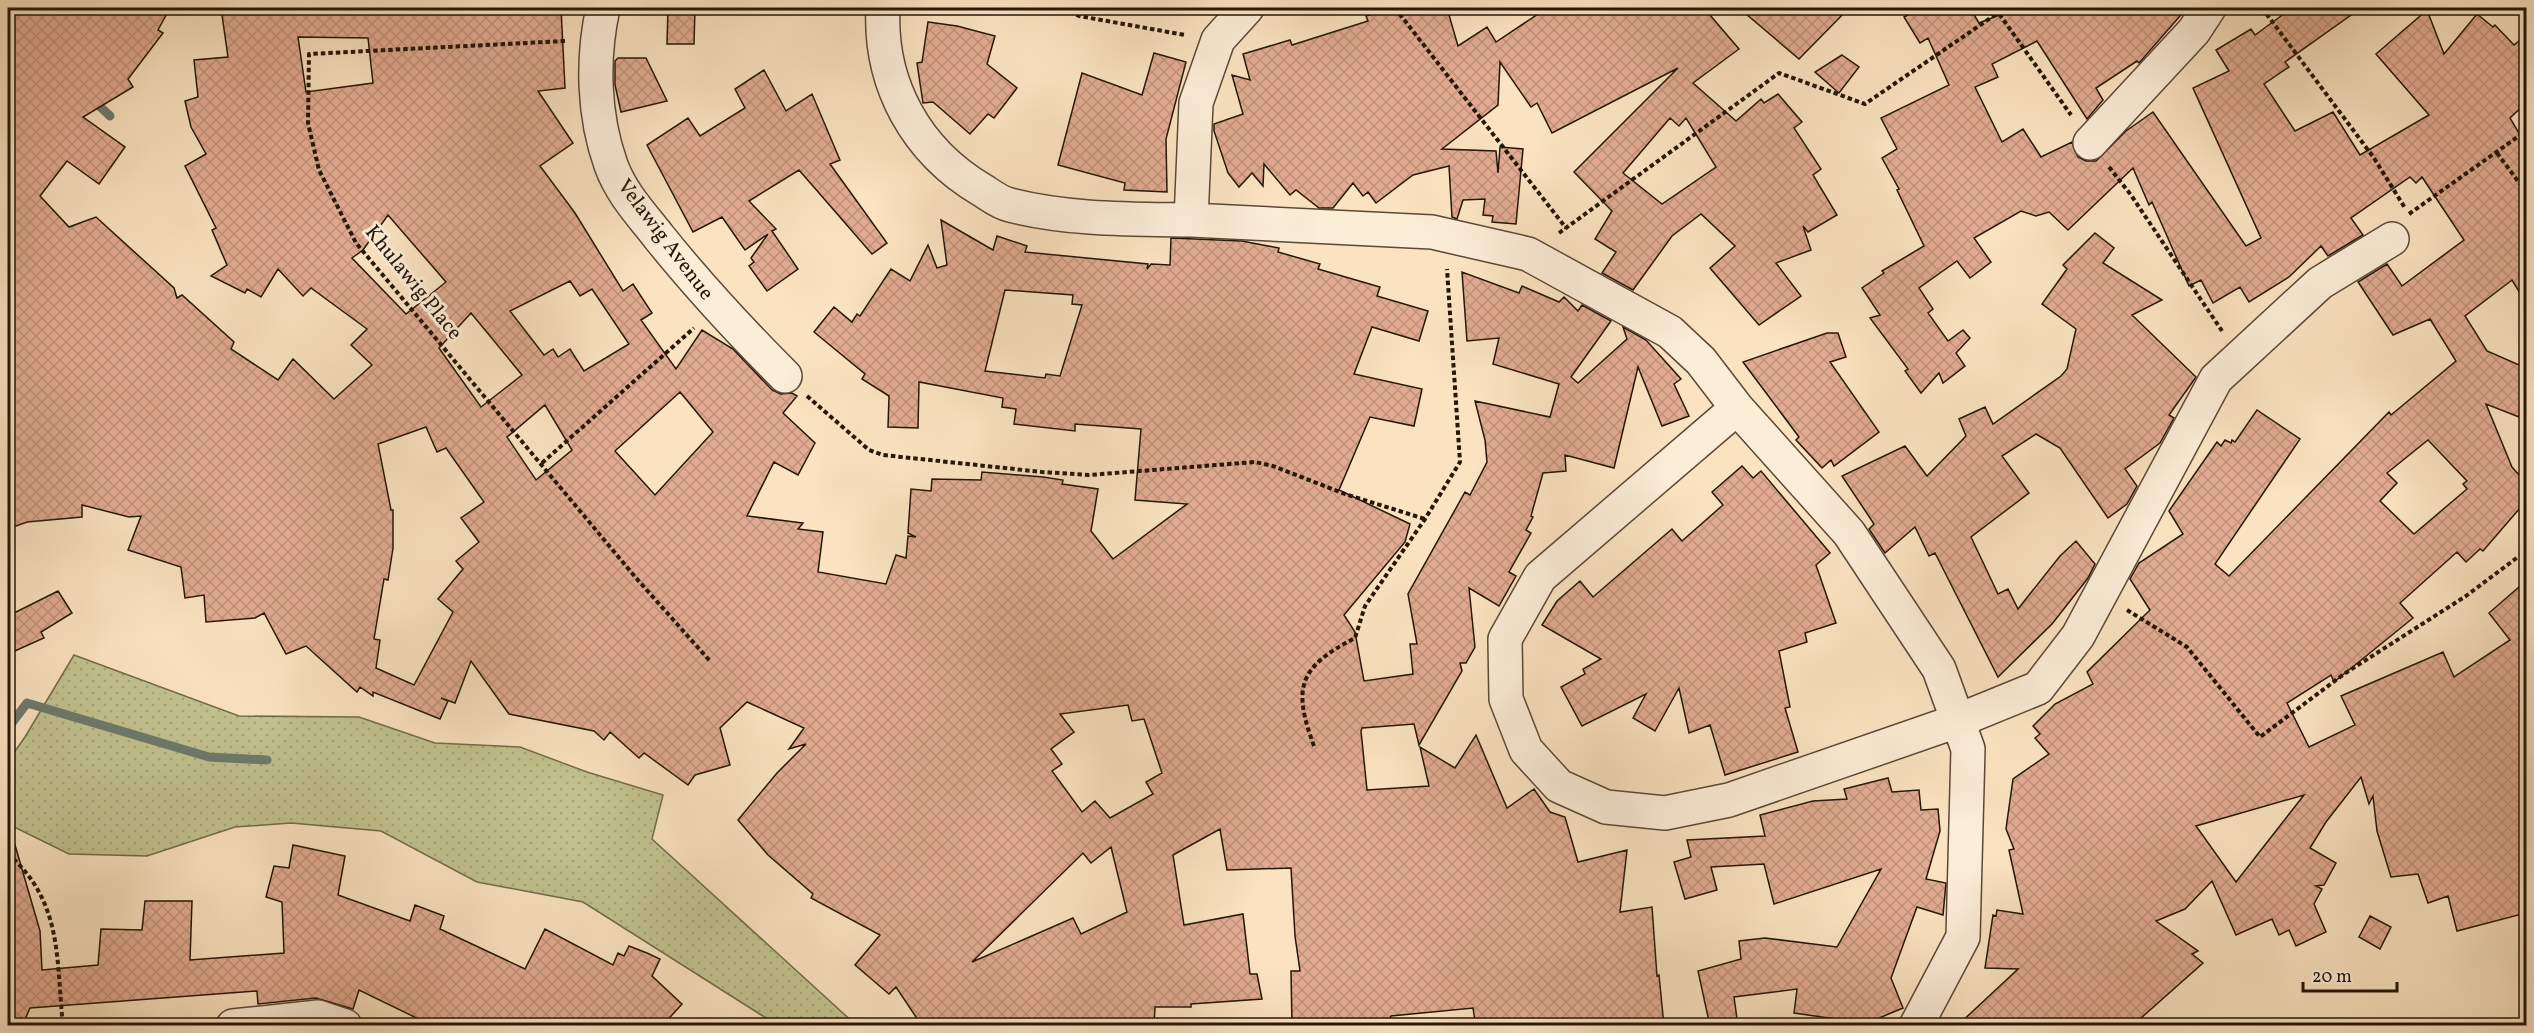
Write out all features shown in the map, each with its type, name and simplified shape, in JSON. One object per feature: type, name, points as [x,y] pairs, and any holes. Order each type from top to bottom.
[{"type":"street","name":"Velawig Avenue","points":[[603,8],[596,40],[596,80],[603,133],[611,165],[624,193],[717,308],[785,376]]},
{"type":"street","points":[[883,8],[885,62],[896,96],[927,145],[963,179],[1007,205],[1088,218],[1191,220],[1432,232],[1528,254],[1670,332],[1701,361],[1737,408],[1849,533],[1940,669],[1968,749],[1965,924],[1960,949],[1916,1026]]},
{"type":"street","points":[[1191,220],[1196,103],[1218,40],[1247,8]]},
{"type":"street","points":[[2090,143],[2194,31],[2209,8]]},
{"type":"street","points":[[1737,408],[1540,577],[1505,639],[1506,699],[1526,750],[1559,786],[1606,807],[1665,813],[1729,800],[1957,721],[2038,688],[2078,636],[2216,379],[2320,284],[2400,226]]},
{"type":"street","points":[[233,1026],[318,1017],[345,1026]]},
{"type":"path","points":[[1063,8],[1079,16],[1218,40]]},
{"type":"path","points":[[1395,8],[1566,228]]},
{"type":"path","points":[[1528,254],[1779,73],[1865,104],[1997,10],[2005,8]]},
{"type":"path","points":[[2262,8],[2374,158],[2400,226],[2526,131]]},
{"type":"path","points":[[1997,10],[2049,81],[2090,143],[2131,195],[2241,356]]},
{"type":"path","name":"Khulawig Place","points":[[596,40],[309,54],[308,123],[319,170],[356,243],[636,578],[710,661]]},
{"type":"path","points":[[2497,153],[2526,192]]},
{"type":"path","points":[[1314,746],[1301,704],[1311,667],[1327,653],[1355,638],[1365,606],[1425,519],[1460,462],[1445,235]]},
{"type":"path","points":[[542,463],[717,308]]},
{"type":"path","points":[[785,376],[864,446],[883,455],[1089,475],[1255,462],[1273,466],[1345,494],[1425,519]]},
{"type":"path","points":[[2101,594],[2187,647],[2260,737],[2344,674],[2466,596],[2526,551]]},
{"type":"path","points":[[8,854],[36,884],[55,932],[63,1026]]},
{"type":"green space","points":[[74,655],[239,716],[359,717],[435,743],[520,747],[587,772],[663,795],[652,839],[856,1025],[777,1025],[583,902],[477,882],[381,831],[291,823],[235,827],[147,856],[69,854],[8,824],[8,761]]},
{"type":"building","points":[[8,8],[170,8],[158,30],[163,33],[128,79],[133,87],[83,117],[125,147],[99,184],[67,161],[40,196],[69,227],[96,217],[174,288],[177,298],[182,295],[234,342],[231,349],[278,380],[293,359],[334,399],[372,365],[351,345],[367,329],[311,288],[303,296],[278,269],[261,297],[247,289],[245,293],[211,276],[227,265],[212,230],[216,228],[185,166],[206,154],[191,127],[185,101],[198,97],[194,60],[228,57],[221,8],[561,8],[565,88],[538,91],[573,143],[540,166],[575,213],[623,291],[633,284],[652,313],[641,320],[676,369],[702,330],[733,349],[772,390],[797,396],[783,413],[815,443],[798,475],[774,462],[747,516],[803,523],[798,529],[823,532],[818,572],[886,584],[896,555],[906,558],[908,536],[916,537],[908,533],[911,489],[931,491],[932,479],[981,480],[982,472],[1043,477],[1063,480],[1062,484],[1098,489],[1091,531],[1113,559],[1187,504],[1135,500],[1141,429],[1075,424],[1075,431],[1014,424],[1016,409],[1002,407],[1003,398],[919,382],[918,428],[888,427],[889,396],[862,379],[865,374],[814,332],[834,307],[852,322],[857,314],[860,316],[891,269],[910,281],[928,245],[937,268],[947,265],[941,220],[993,250],[997,236],[1027,246],[1025,252],[1148,264],[1147,269],[1151,264],[1170,265],[1171,238],[1242,241],[1279,248],[1278,252],[1320,264],[1318,269],[1380,287],[1377,296],[1428,311],[1419,341],[1372,327],[1354,374],[1422,389],[1414,426],[1370,417],[1339,490],[1410,524],[1405,542],[1344,615],[1355,632],[1364,681],[1413,674],[1410,644],[1417,644],[1408,594],[1465,492],[1470,495],[1487,462],[1485,440],[1475,401],[1550,417],[1559,384],[1493,364],[1499,338],[1467,341],[1462,272],[1519,293],[1522,286],[1559,302],[1564,297],[1578,311],[1582,305],[1611,321],[1571,377],[1578,383],[1627,339],[1623,327],[1646,340],[1681,379],[1674,384],[1689,416],[1662,426],[1638,367],[1614,468],[1565,455],[1566,471],[1543,473],[1531,516],[1533,517],[1526,530],[1531,533],[1509,572],[1516,576],[1499,606],[1469,588],[1475,647],[1466,663],[1460,663],[1462,671],[1419,745],[1414,724],[1362,728],[1367,790],[1429,786],[1420,747],[1455,768],[1476,735],[1507,808],[1534,789],[1550,812],[1565,817],[1578,862],[1627,850],[1620,912],[1652,907],[1657,976],[1659,975],[1664,1026],[1481,1026],[1480,1020],[1475,1021],[1473,1008],[1391,1016],[1386,1026],[1292,1026],[1291,971],[1300,971],[1295,936],[1291,868],[1227,870],[1220,829],[1173,855],[1184,925],[1243,914],[1250,974],[1257,974],[1262,999],[1191,1004],[1191,1007],[1155,1007],[1154,1026],[922,1026],[896,987],[889,994],[855,965],[880,935],[811,898],[813,894],[768,855],[738,820],[777,773],[806,744],[789,749],[804,728],[747,702],[720,728],[730,765],[695,775],[688,785],[644,753],[639,758],[610,732],[604,740],[594,731],[509,714],[471,661],[455,703],[441,698],[448,701],[440,719],[373,692],[373,696],[360,687],[357,692],[306,646],[286,654],[264,613],[255,618],[206,622],[204,595],[185,598],[181,567],[128,550],[141,516],[129,517],[82,505],[82,517],[27,522],[8,529]],"holes":[[[298,37],[368,38],[373,83],[306,92]],[[388,215],[446,282],[406,314],[352,258],[363,250]],[[570,281],[580,296],[592,289],[629,344],[584,371],[570,349],[558,357],[553,349],[544,355],[510,311]],[[1005,290],[1073,295],[1072,304],[1082,305],[1060,376],[1046,374],[1045,378],[985,371]],[[471,313],[522,375],[481,407],[439,348]],[[680,392],[713,432],[655,495],[615,451]],[[545,405],[572,450],[536,480],[507,437]],[[426,427],[437,452],[446,448],[484,502],[461,518],[479,542],[456,561],[463,569],[438,599],[453,612],[414,685],[376,668],[380,640],[374,639],[384,579],[388,580],[393,548],[393,510],[391,510],[378,444]],[[1128,705],[1132,721],[1144,719],[1162,773],[1146,782],[1153,794],[1110,818],[1095,801],[1082,812],[1052,771],[1062,764],[1051,749],[1074,732],[1060,714]],[[1111,847],[1127,912],[1081,934],[1073,918],[972,962],[1083,853],[1091,863]]]},
{"type":"building","points":[[668,8],[695,8],[694,44],[667,44]]},
{"type":"building","points":[[1390,8],[1447,8],[1458,46],[1487,27],[1496,42],[1538,14],[1538,9],[1704,8],[1739,49],[1693,83],[1736,121],[1761,99],[1764,103],[1778,94],[1802,122],[1794,128],[1821,169],[1813,175],[1837,215],[1808,232],[1803,226],[1811,250],[1776,263],[1801,296],[1759,325],[1710,268],[1735,246],[1701,214],[1672,236],[1633,290],[1602,273],[1616,252],[1595,239],[1612,211],[1574,172],[1678,68],[1552,133],[1537,103],[1531,107],[1500,62],[1498,105],[1442,149],[1496,151],[1498,173],[1500,147],[1523,149],[1516,224],[1492,222],[1493,216],[1483,215],[1485,199],[1463,200],[1457,219],[1452,217],[1449,166],[1413,175],[1376,203],[1368,192],[1363,196],[1353,183],[1333,208],[1319,208],[1296,190],[1290,195],[1264,164],[1263,186],[1252,173],[1239,187],[1228,173],[1214,131],[1214,124],[1243,114],[1232,75],[1250,80],[1243,54],[1290,40],[1292,45],[1368,21],[1366,16]],"holes":[[[1670,118],[1679,126],[1686,118],[1716,167],[1662,204],[1623,173]]]},
{"type":"building","points":[[1739,8],[1849,8],[1799,59]]},
{"type":"building","points":[[1920,8],[1970,8],[1979,23],[2017,8],[2187,8],[2139,63],[2137,61],[2096,88],[2103,100],[2087,119],[2037,41],[1992,64],[1998,77],[1975,87],[2002,142],[2023,129],[2041,157],[2072,142],[2078,157],[2086,161],[2096,161],[2126,131],[2153,112],[2246,246],[2261,238],[2193,88],[2229,71],[2216,50],[2251,29],[2255,35],[2292,8],[2361,8],[2285,62],[2289,67],[2264,84],[2295,131],[2333,112],[2360,155],[2429,115],[2376,54],[2427,10],[2444,54],[2477,14],[2493,27],[2495,25],[2514,45],[2526,35],[2526,103],[2510,118],[2526,145],[2526,303],[2512,280],[2465,316],[2487,351],[2526,368],[2526,397],[2519,417],[2486,404],[2512,467],[2526,483],[2526,501],[2483,551],[2480,549],[2466,562],[2457,552],[2400,603],[2413,618],[2334,682],[2331,675],[2287,703],[2309,747],[2355,725],[2341,696],[2443,652],[2454,677],[2510,640],[2489,613],[2526,581],[2526,913],[2457,931],[2448,896],[2428,903],[2418,874],[2391,877],[2377,831],[2373,796],[2369,804],[2361,777],[2326,822],[2310,848],[2336,863],[2324,885],[2316,886],[2322,889],[2314,904],[2326,932],[2296,946],[2289,930],[2279,935],[2272,919],[2236,935],[2212,881],[2185,909],[2156,921],[2198,951],[2192,954],[2203,963],[2132,1026],[1957,1026],[2018,969],[1985,968],[1993,915],[1996,916],[1997,910],[2023,914],[2009,850],[2014,849],[2006,829],[2013,779],[2049,754],[2035,738],[2040,734],[2033,726],[2055,704],[2093,684],[2087,672],[2150,610],[2130,579],[2139,563],[2183,534],[2169,511],[2217,442],[2221,446],[2225,440],[2235,442],[2257,410],[2300,439],[2215,564],[2229,576],[2389,412],[2391,415],[2456,361],[2430,319],[2393,335],[2358,282],[2387,264],[2402,286],[2464,240],[2422,177],[2416,183],[2410,177],[2351,218],[2363,235],[2328,256],[2321,246],[2289,277],[2249,302],[2240,287],[2213,303],[2201,280],[2189,286],[2152,202],[2149,205],[2133,168],[2068,230],[2049,212],[2036,216],[2021,211],[1974,238],[1991,262],[1970,278],[1957,261],[1919,288],[1933,309],[1928,313],[1948,341],[1963,330],[1970,338],[1956,353],[1965,366],[1943,383],[1939,373],[1921,393],[1905,371],[1908,369],[1870,318],[1880,315],[1862,288],[1884,273],[1882,271],[1924,246],[1897,190],[1899,189],[1882,158],[1897,149],[1881,118],[1949,85],[1928,38],[1920,43],[1904,17]],"holes":[[[2428,440],[2467,481],[2463,484],[2467,489],[2414,534],[2380,501],[2397,483],[2387,473]],[[2304,795],[2236,882],[2196,826]]]},
{"type":"building","points":[[928,22],[957,26],[995,36],[987,64],[1017,88],[994,118],[988,114],[970,134],[933,102],[923,103],[917,63],[922,62]]},
{"type":"building","points":[[1154,53],[1186,62],[1166,139],[1167,192],[1124,190],[1125,183],[1058,165],[1082,73],[1142,95]]},
{"type":"building","points":[[1842,55],[1859,67],[1839,93],[1815,72]]},
{"type":"building","points":[[618,58],[646,58],[667,101],[621,112],[615,85],[615,61]]},
{"type":"building","points":[[764,70],[786,111],[812,94],[840,160],[830,164],[887,243],[872,254],[799,170],[749,201],[776,229],[772,231],[798,269],[767,291],[749,266],[754,262],[751,258],[768,234],[745,250],[722,217],[693,232],[647,145],[688,118],[700,136],[745,108],[735,89]]},
{"type":"building","points":[[2095,233],[2114,248],[2103,263],[2162,300],[2132,315],[2196,377],[2169,415],[2174,418],[2160,443],[2125,469],[2137,486],[2127,504],[2108,518],[2060,448],[2036,434],[2002,456],[2029,493],[1971,537],[1998,594],[2008,589],[2018,609],[2060,556],[2076,541],[2095,564],[2088,578],[2052,624],[1998,677],[1935,553],[1929,556],[1915,527],[1885,553],[1869,529],[1874,524],[1842,476],[1905,446],[1927,476],[1966,436],[1959,419],[1985,407],[1993,424],[2061,376],[2067,369],[2076,329],[2042,304],[2067,269],[2063,265]]},
{"type":"building","points":[[1827,333],[1838,333],[1846,357],[1830,362],[1879,432],[1834,466],[1831,460],[1822,468],[1796,440],[1799,437],[1743,362]]},
{"type":"building","points":[[1742,466],[1753,478],[1761,471],[1830,553],[1816,565],[1836,623],[1805,633],[1807,642],[1779,651],[1790,707],[1785,708],[1798,752],[1725,775],[1710,725],[1689,733],[1679,688],[1655,731],[1633,718],[1646,694],[1582,726],[1561,687],[1585,674],[1583,669],[1601,659],[1542,625],[1557,601],[1580,581],[1593,597],[1672,529],[1682,541],[1723,505],[1712,492]]},
{"type":"building","points":[[58,591],[72,613],[41,632],[44,638],[8,654],[8,616]]},
{"type":"building","points":[[1888,778],[1892,792],[1919,790],[1921,810],[1938,809],[1940,831],[1926,879],[1946,883],[1943,915],[1917,907],[1891,978],[1903,1008],[1860,1026],[1849,1026],[1850,1021],[1794,1013],[1797,989],[1734,997],[1738,1026],[1710,1026],[1698,971],[1741,959],[1739,941],[1765,938],[1837,947],[1881,869],[1774,904],[1764,864],[1711,867],[1717,890],[1685,899],[1674,862],[1691,857],[1687,840],[1765,836],[1760,815],[1813,801],[1847,799],[1844,789]]},
{"type":"building","points":[[15,845],[40,931],[42,970],[98,965],[101,929],[142,930],[145,901],[192,901],[190,960],[284,953],[282,902],[266,897],[274,866],[289,868],[293,845],[345,856],[338,895],[410,921],[415,905],[444,916],[440,929],[525,969],[545,929],[613,965],[618,953],[624,956],[629,946],[647,953],[660,959],[652,976],[682,1004],[662,1026],[433,1026],[359,990],[353,1009],[316,998],[258,1004],[257,991],[30,1008],[22,1026],[8,1026],[8,847]]},
{"type":"building","points":[[2370,916],[2391,927],[2380,949],[2359,937]]},
{"type":"waterway","points":[[91,98],[110,116]]},
{"type":"waterway","points":[[8,728],[27,703],[209,757],[267,760]]}]
